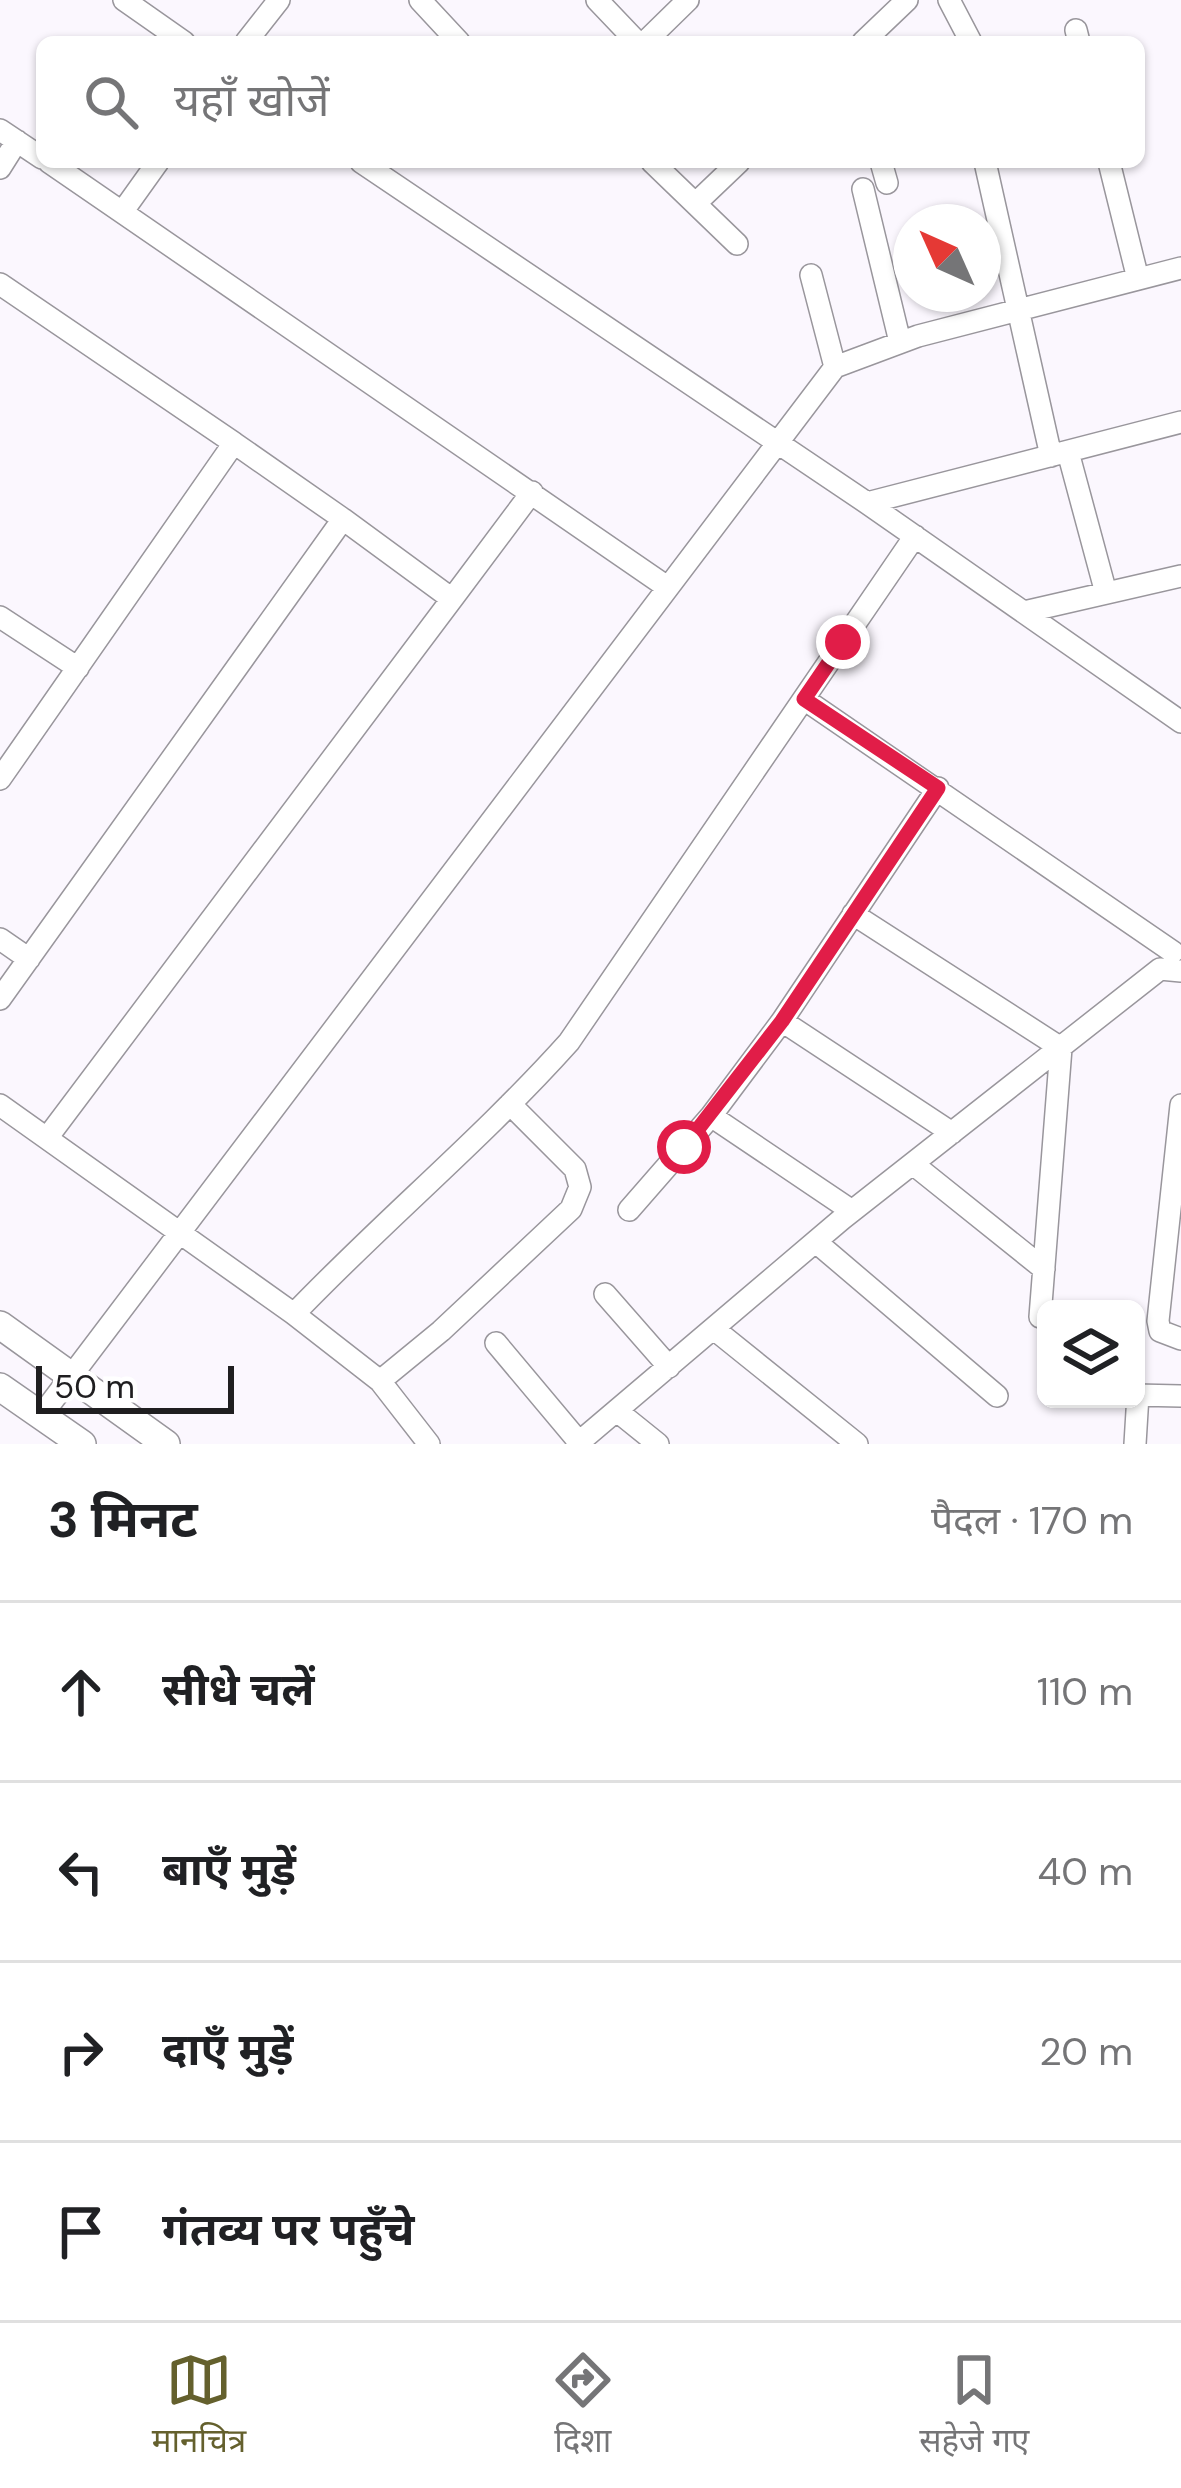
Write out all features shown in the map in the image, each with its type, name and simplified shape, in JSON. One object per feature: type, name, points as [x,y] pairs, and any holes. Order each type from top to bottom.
[{"type":"street","points":[[124,0],[175,36]]},
{"type":"street","points":[[251,36],[279,0]]},
{"type":"street","points":[[420,0],[453,36]]},
{"type":"street","points":[[597,0],[635,36]]},
{"type":"street","points":[[648,36],[688,0]]},
{"type":"street","points":[[869,36],[907,0]]},
{"type":"street","points":[[949,0],[968,36]]},
{"type":"street","points":[[0,168],[9,135],[36,154]]},
{"type":"street","points":[[57,168],[668,587]]},
{"type":"street","points":[[123,212],[154,168]]},
{"type":"street","points":[[370,168],[867,503],[1181,722]]},
{"type":"street","points":[[658,168],[737,244]]},
{"type":"street","points":[[696,203],[733,168]]},
{"type":"street","points":[[987,168],[1018,311],[1106,593]]},
{"type":"street","points":[[1110,168],[1138,279]]},
{"type":"street","points":[[863,189],[900,343]]},
{"type":"street","points":[[41,1416],[835,367],[900,343],[1181,268]]},
{"type":"street","points":[[811,275],[835,367]]},
{"type":"street","points":[[0,284],[452,599]]},
{"type":"street","points":[[867,503],[1181,422]]},
{"type":"street","points":[[0,779],[234,443]]},
{"type":"street","points":[[47,1138],[532,492]]},
{"type":"street","points":[[0,1000],[343,519]]},
{"type":"street","points":[[294,1314],[569,1042],[914,536]]},
{"type":"street","points":[[1024,612],[1181,576]]},
{"type":"street","points":[[0,616],[78,668]]},
{"type":"street","points":[[496,1342],[578,1443],[851,1211],[1174,957],[938,788],[804,699]]},
{"type":"street","points":[[629,1210],[711,1116],[782,1021],[938,788]]},
{"type":"street","points":[[853,914],[1061,1048]]},
{"type":"street","points":[[0,939],[29,959]]},
{"type":"street","points":[[782,1021],[952,1133]]},
{"type":"street","points":[[1041,1300],[1061,1048]]},
{"type":"street","points":[[0,1105],[294,1314],[380,1382],[429,1444]]},
{"type":"street","points":[[380,1382],[571,1209],[580,1187],[575,1169],[510,1105]]},
{"type":"street","points":[[1181,1105],[1158,1321],[1160,1331],[1181,1339]]},
{"type":"street","points":[[711,1116],[851,1211]]},
{"type":"street","points":[[913,1164],[1044,1269]]},
{"type":"street","points":[[816,1242],[997,1396]]},
{"type":"street","points":[[605,1294],[669,1367]]},
{"type":"street","points":[[0,1325],[166,1444]]},
{"type":"street","points":[[714,1329],[857,1444]]},
{"type":"street","points":[[0,1387],[82,1444]]},
{"type":"street","points":[[1145,1395],[1181,1396]]},
{"type":"street","points":[[1135,1444],[1136,1408]]},
{"type":"street","points":[[617,1411],[658,1444]]},
{"type":"route","points":[[684,1147],[782,1021],[938,788],[804,699],[843,642]]}]
